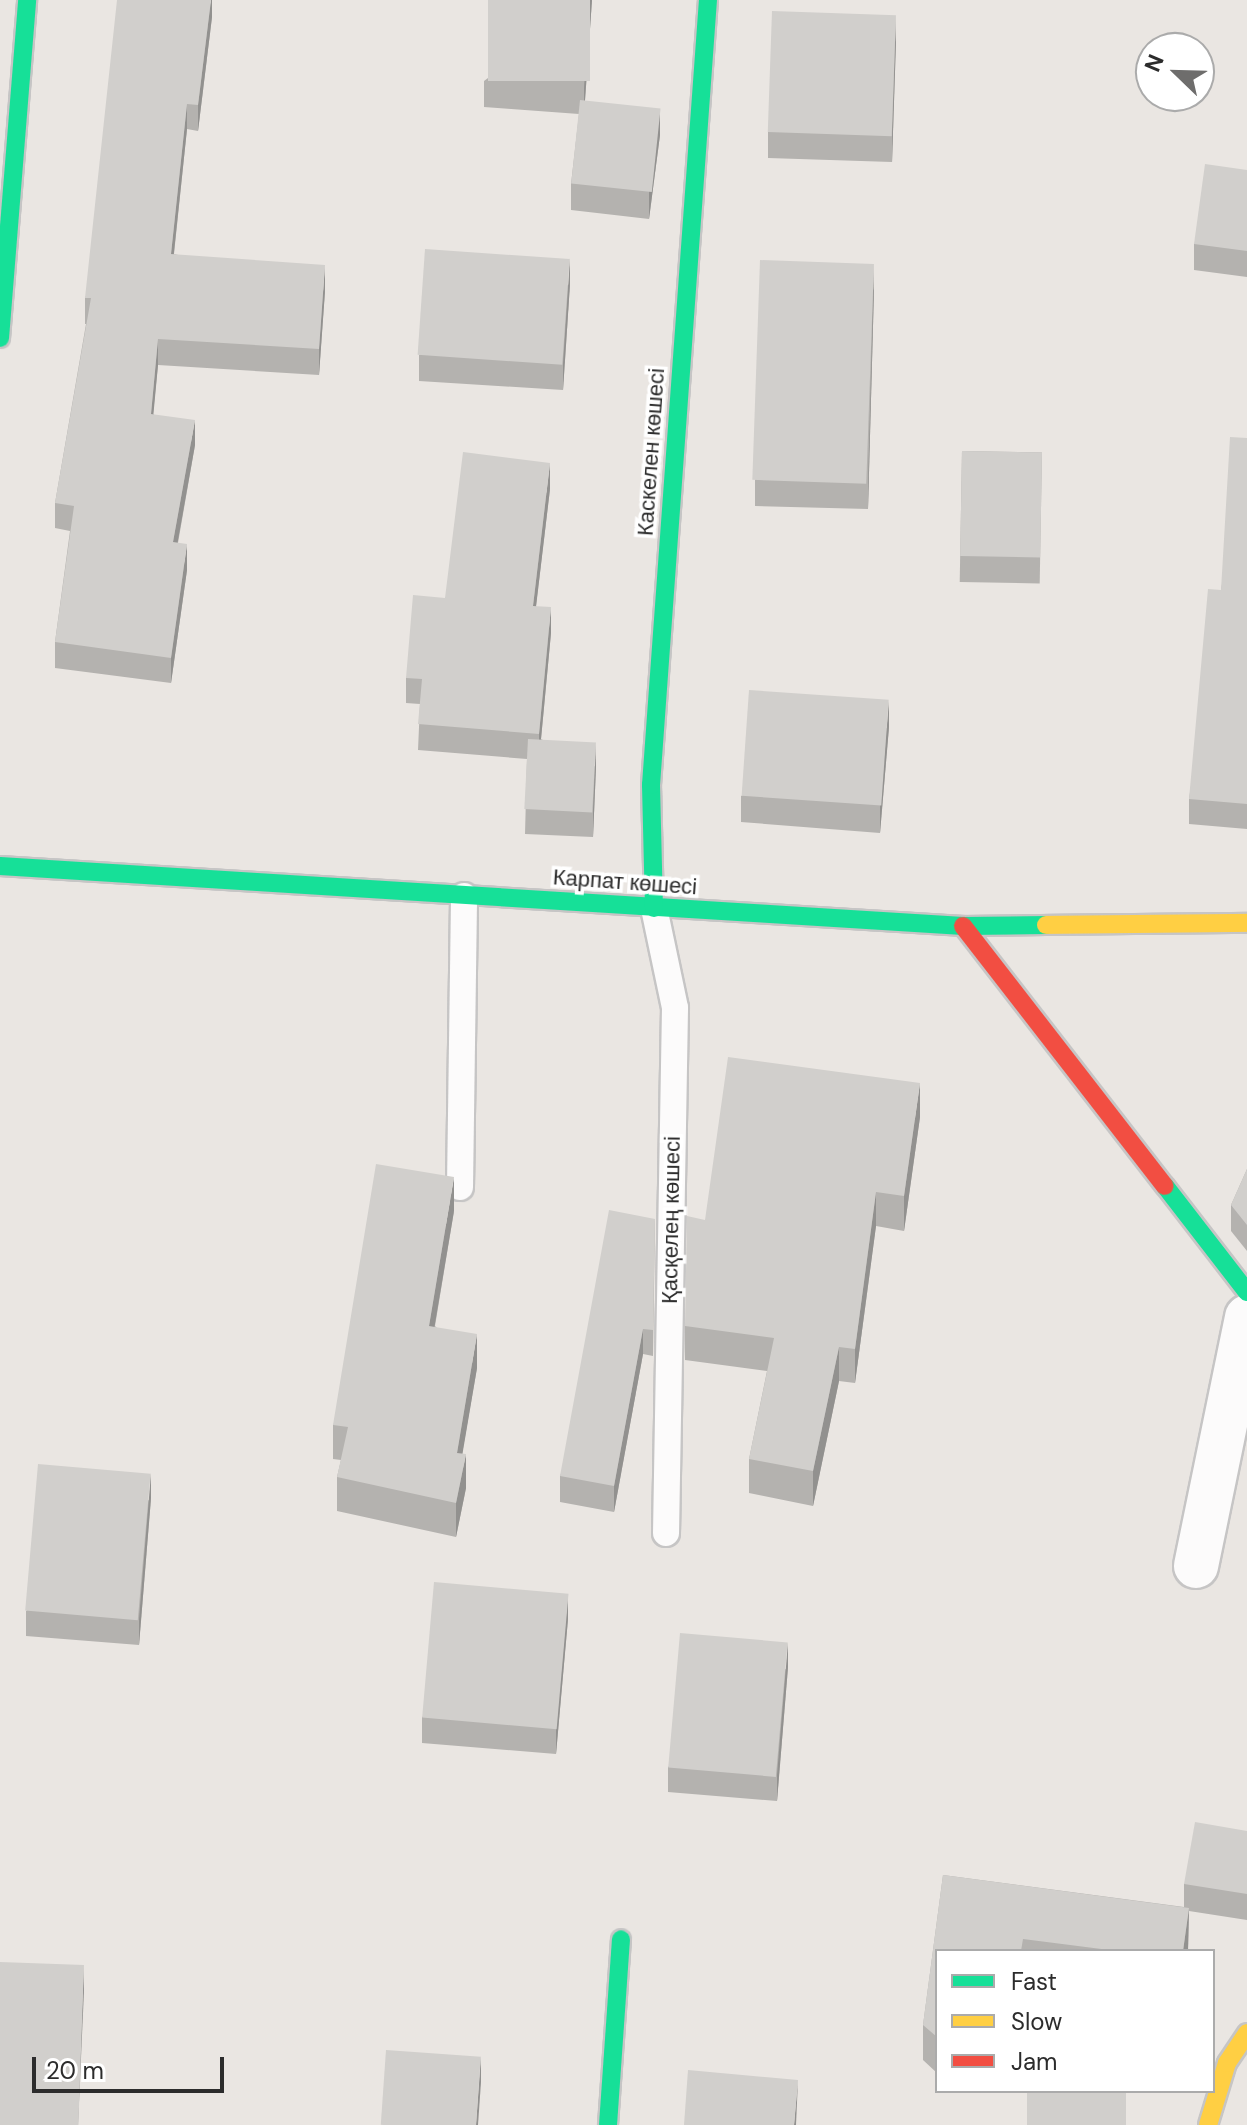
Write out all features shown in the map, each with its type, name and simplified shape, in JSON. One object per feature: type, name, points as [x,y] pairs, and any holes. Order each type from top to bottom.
[{"type":"street","points":[[0,338],[27,0]]},
{"type":"street","name":"Каскелен көшесі","points":[[654,908],[651,785],[708,0]]},
{"type":"street","name":"Карпат көшесі","points":[[0,866],[963,926],[1247,923]]},
{"type":"street","points":[[963,926],[1247,1292]]},
{"type":"street","points":[[1196,1566],[1247,1317]]},
{"type":"street","points":[[608,2125],[621,1939]]},
{"type":"street","points":[[1208,2125],[1227,2063],[1247,2033]]},
{"type":"lane","points":[[460,1187],[464,896]]},
{"type":"lane","name":"Қасқелең көшесі","points":[[654,908],[675,1008],[666,1533]]},
{"type":"building","points":[[117,0],[211,0],[198,105],[187,104],[171,254],[325,265],[319,349],[158,339],[151,414],[195,420],[173,542],[187,544],[171,658],[55,642],[74,506],[55,503],[91,298],[85,298]]},
{"type":"building","points":[[488,0],[590,0],[590,81],[488,81]]},
{"type":"building","points":[[772,11],[896,15],[892,136],[768,132]]},
{"type":"building","points":[[580,100],[661,108],[652,192],[571,184]]},
{"type":"building","points":[[1205,164],[1247,170],[1247,251],[1194,244]]},
{"type":"building","points":[[425,249],[570,259],[562,365],[418,355]]},
{"type":"building","points":[[760,260],[874,264],[866,484],[752,480]]},
{"type":"building","points":[[1230,437],[1247,438],[1247,804],[1189,799],[1208,589],[1221,590]]},
{"type":"building","points":[[962,451],[1042,452],[1040,557],[960,556]]},
{"type":"building","points":[[463,452],[550,463],[533,606],[551,607],[539,734],[418,724],[422,679],[406,678],[413,595],[445,598]]},
{"type":"building","points":[[749,690],[889,700],[881,806],[742,796]]},
{"type":"building","points":[[528,739],[596,743],[592,812],[524,809]]},
{"type":"building","points":[[728,1057],[920,1083],[904,1196],[876,1192],[855,1349],[839,1347],[813,1471],[749,1459],[774,1338],[685,1326],[687,1216],[705,1220]]},
{"type":"building","points":[[376,1164],[454,1177],[429,1326],[477,1334],[457,1453],[466,1454],[456,1503],[337,1477],[348,1427],[333,1425]]},
{"type":"building","points":[[1247,1169],[1247,1225],[1231,1205]]},
{"type":"building","points":[[609,1210],[655,1219],[653,1330],[643,1329],[614,1486],[560,1476]]},
{"type":"building","points":[[38,1464],[151,1474],[138,1620],[25,1610]]},
{"type":"building","points":[[434,1582],[568,1594],[557,1729],[422,1717]]},
{"type":"building","points":[[680,1633],[788,1642],[776,1777],[668,1767]]},
{"type":"building","points":[[1195,1822],[1247,1831],[1247,1894],[1184,1884]]},
{"type":"building","points":[[943,1875],[1189,1908],[1183,1949],[1101,1949],[1023,1939],[1021,1949],[935,1949],[935,2035],[923,2025]]},
{"type":"building","points":[[0,1962],[84,1965],[78,2125],[0,2125]]},
{"type":"building","points":[[386,2050],[481,2057],[476,2125],[381,2125]]},
{"type":"building","points":[[688,2070],[798,2080],[794,2125],[684,2125]]},
{"type":"building","points":[[1027,2093],[1126,2093],[1126,2125],[1027,2125]]},
{"type":"traffic: fast","points":[[0,338],[27,0]]},
{"type":"traffic: fast","points":[[654,908],[651,785],[708,0]]},
{"type":"traffic: fast","points":[[0,866],[963,926],[1046,925]]},
{"type":"traffic: fast","points":[[1165,1186],[1247,1292]]},
{"type":"traffic: fast","points":[[608,2125],[621,1939]]},
{"type":"traffic: slow","points":[[1046,925],[1247,923]]},
{"type":"traffic: slow","points":[[1208,2125],[1227,2063],[1247,2033]]},
{"type":"traffic: jam","points":[[963,926],[1165,1186]]}]
